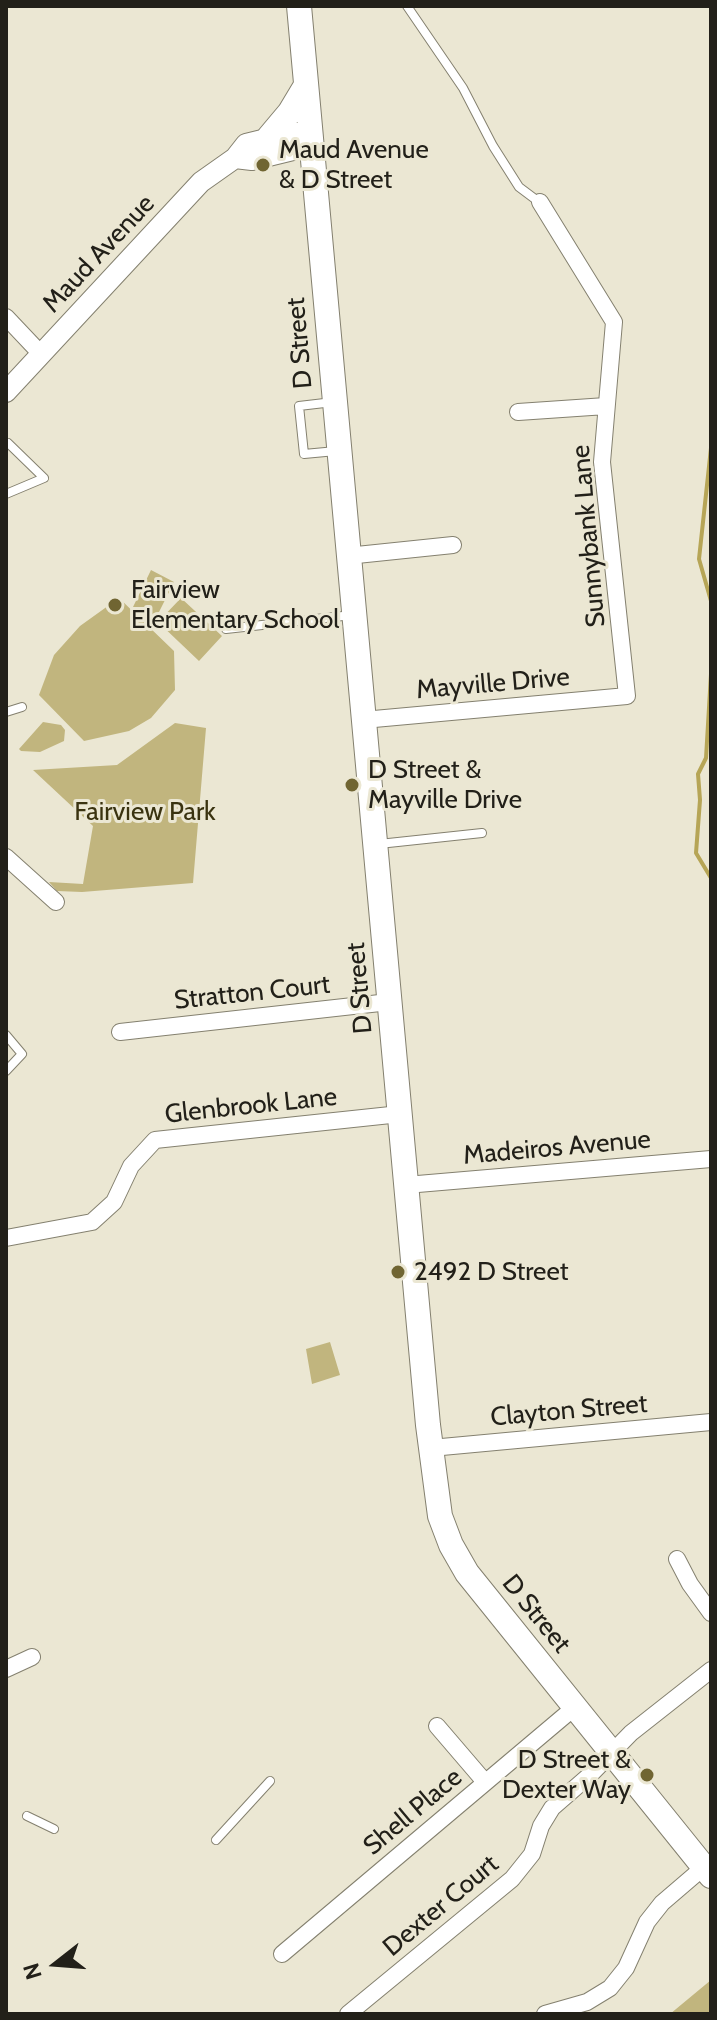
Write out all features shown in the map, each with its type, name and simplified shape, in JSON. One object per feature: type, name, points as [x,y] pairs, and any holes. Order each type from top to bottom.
[{"type":"main road","name":"D Street","points":[[297,7],[305,87],[315,132],[333,402],[431,1448],[440,1516],[467,1573],[709,1873]]},
{"type":"main road","points":[[269,137],[284,121],[305,87]]},
{"type":"street","name":"Maud Avenue","points":[[6,392],[201,182],[235,158],[246,144],[269,137],[315,132]]},
{"type":"street","points":[[235,158],[252,160],[293,150],[315,132]]},
{"type":"street","name":"Sunnybank Lane","points":[[540,202],[614,322],[602,462],[627,696]]},
{"type":"street","points":[[6,317],[41,354]]},
{"type":"street","points":[[518,412],[606,406]]},
{"type":"street","points":[[347,556],[453,545]]},
{"type":"street","name":"Mayville Drive","points":[[363,720],[627,696]]},
{"type":"street","points":[[6,857],[56,902]]},
{"type":"street","name":"Stratton Court","points":[[120,1032],[389,1002]]},
{"type":"street","name":"Glenbrook Lane","points":[[6,1238],[92,1222],[114,1202],[131,1166],[155,1140],[400,1114]]},
{"type":"street","name":"Madeiros Avenue","points":[[406,1185],[711,1159]]},
{"type":"street","name":"Clayton Street","points":[[431,1448],[711,1422]]},
{"type":"street","points":[[677,1559],[711,1613]]},
{"type":"street","points":[[6,1669],[32,1657]]},
{"type":"street","name":"Dexter Court","points":[[348,2014],[524,1868],[552,1808],[631,1733],[711,1670]]},
{"type":"street","name":"Shell Place","points":[[282,1954],[575,1707]]},
{"type":"street","points":[[437,1726],[485,1782]]},
{"type":"street","points":[[545,2014],[587,2002],[610,1988],[626,1968],[647,1922],[662,1903],[709,1873]]},
{"type":"lane","points":[[407,6],[463,88],[493,146],[519,187],[540,202]]},
{"type":"lane","points":[[333,402],[299,406],[304,454],[338,451]]},
{"type":"lane","points":[[6,494],[44,478],[8,443]]},
{"type":"lane","points":[[226,629],[353,615]]},
{"type":"lane","points":[[6,712],[22,707]]},
{"type":"lane","points":[[374,845],[482,833]]},
{"type":"lane","points":[[6,1035],[22,1054],[6,1071]]},
{"type":"lane","points":[[216,1840],[270,1781]]},
{"type":"lane","points":[[27,1816],[54,1829]]},
{"type":"green space","points":[[151,570],[174,582],[156,618],[133,607]]},
{"type":"green space","points":[[119,598],[174,651],[175,690],[151,718],[129,731],[84,741],[39,695],[54,655],[80,626]]},
{"type":"green space","points":[[181,598],[222,636],[199,661],[158,622]]},
{"type":"green space","points":[[43,722],[61,725],[65,730],[64,741],[40,752],[21,751],[19,749]]},
{"type":"green space","name":"Fairview Park","points":[[175,723],[206,728],[193,883],[82,892],[57,891],[49,882],[83,884],[93,826],[33,770],[117,765]]},
{"type":"green space","points":[[330,1342],[340,1375],[312,1384],[306,1349]]},
{"type":"green space","points":[[711,1980],[711,2014],[670,2014]]},
{"type":"waterway","points":[[711,448],[699,559],[711,601]]},
{"type":"waterway","points":[[711,674],[706,758],[698,774],[700,800],[696,853],[711,878]]},
{"type":"place","name":"Maud Avenue & D Street","points":[[263,165]]},
{"type":"place","name":"Fairview Elementary School","points":[[115,605]]},
{"type":"place","name":"D Street & Mayville Drive","points":[[352,785]]},
{"type":"place","name":"2492 D Street","points":[[398,1272]]},
{"type":"place","name":"D Street & Dexter Way","points":[[647,1775]]}]
